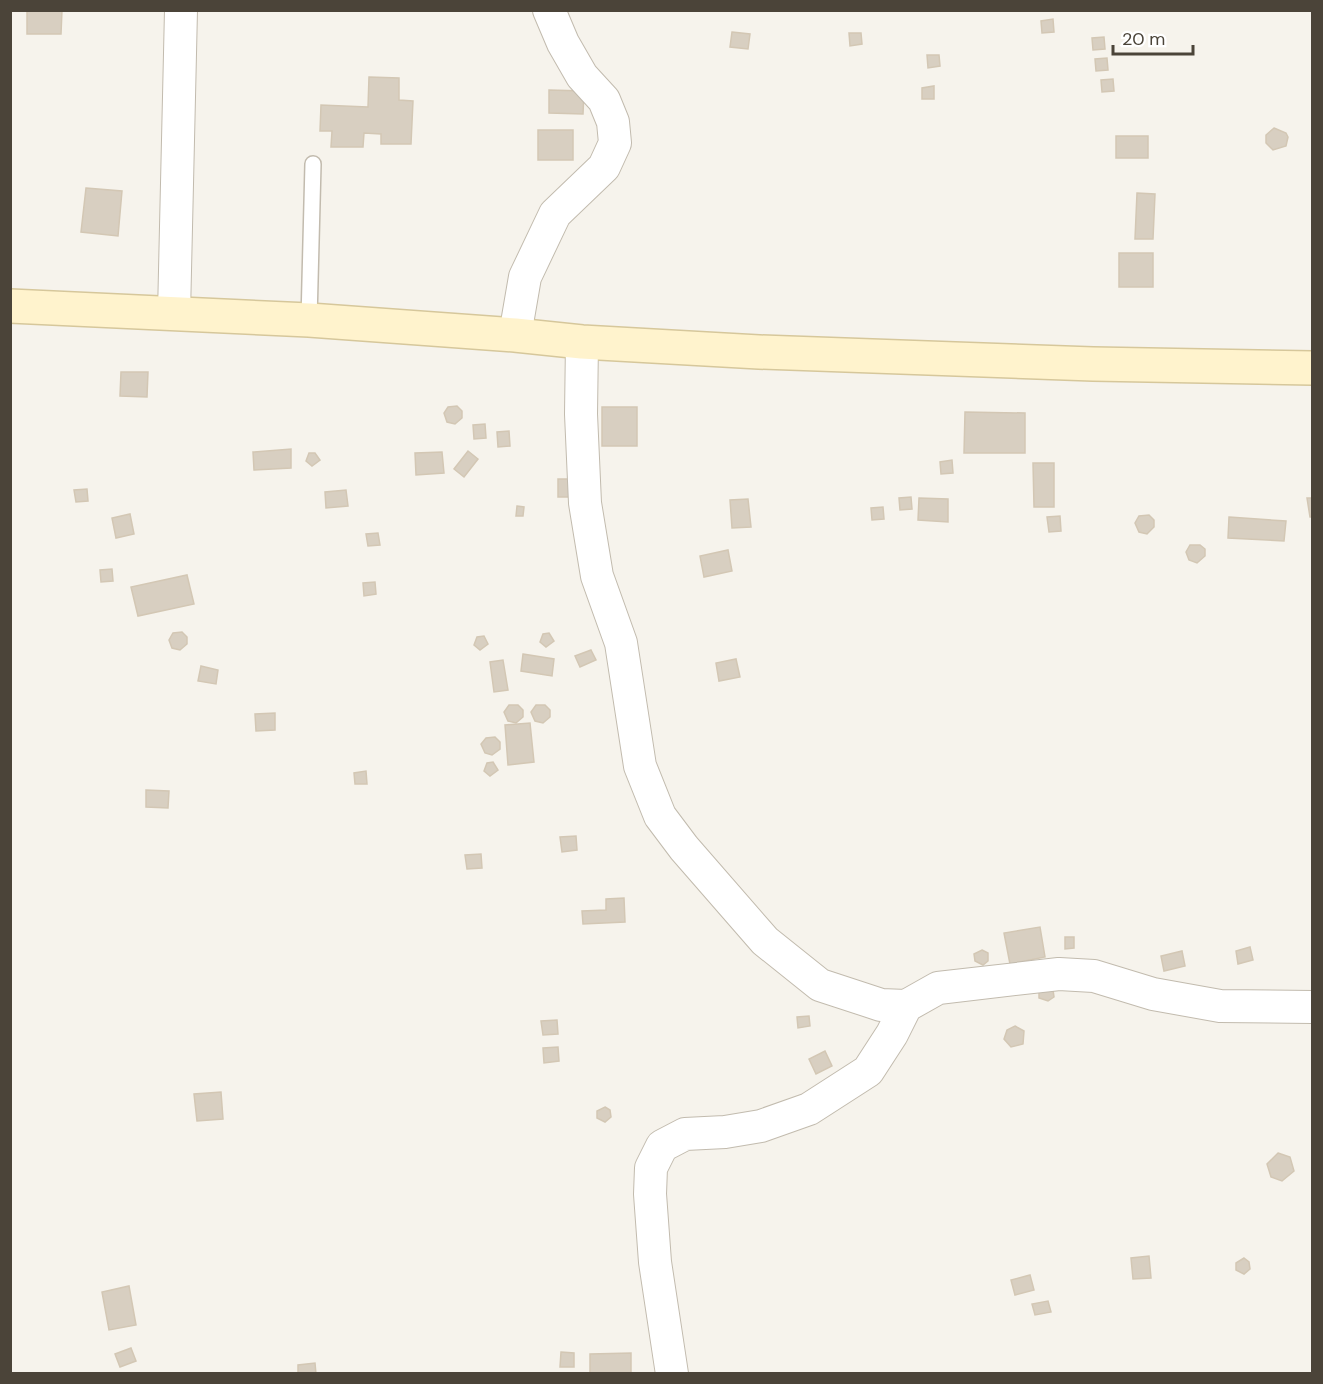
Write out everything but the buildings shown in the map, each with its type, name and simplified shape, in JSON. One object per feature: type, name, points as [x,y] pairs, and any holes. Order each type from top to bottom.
[{"type":"main road","points":[[10,306],[309,320],[515,334],[582,342],[771,353],[1093,364],[1312,368]]},
{"type":"street","points":[[174,314],[181,10]]},
{"type":"street","points":[[515,334],[525,277],[555,214],[604,167],[615,143],[613,122],[604,100],[582,76],[563,43],[549,10]]},
{"type":"street","points":[[582,342],[581,414],[585,503],[597,576],[621,643],[640,765],[660,816],[684,848],[765,941],[820,985],[881,1005],[906,1006],[938,988],[1059,974],[1094,976],[1153,994],[1220,1006],[1312,1007]]},
{"type":"street","points":[[672,1374],[655,1262],[650,1194],[651,1168],[662,1146],[685,1134],[725,1132],[761,1126],[809,1109],[868,1071],[892,1035],[906,1006]]},
{"type":"lane","points":[[309,320],[313,164]]}]
